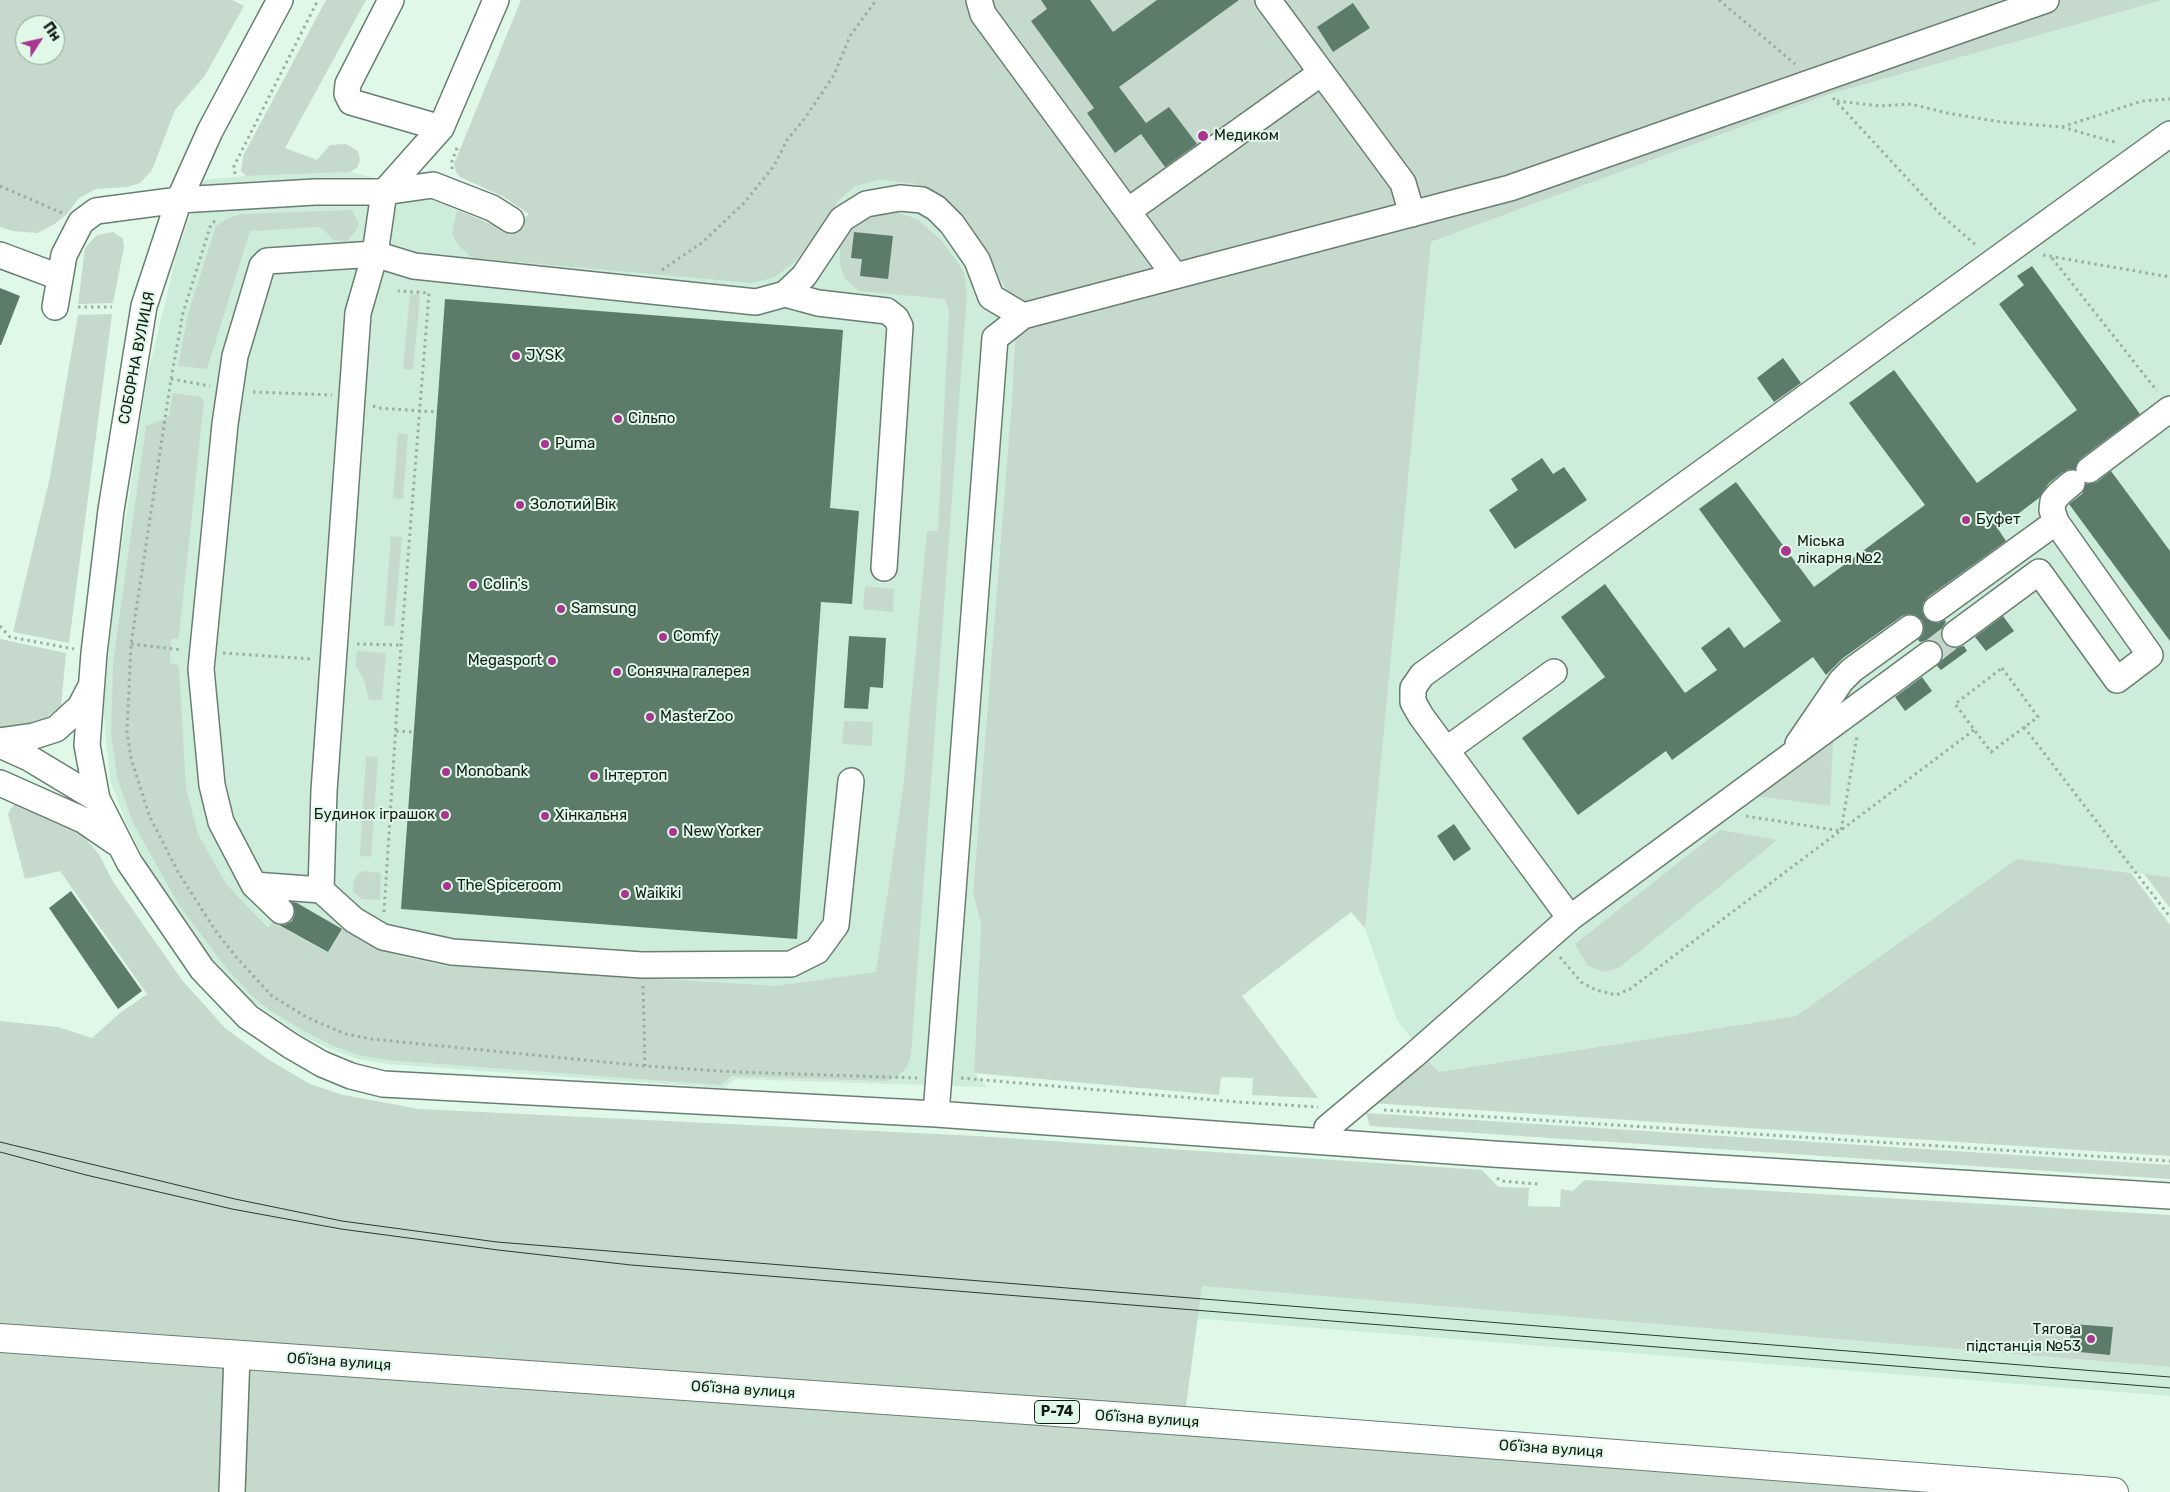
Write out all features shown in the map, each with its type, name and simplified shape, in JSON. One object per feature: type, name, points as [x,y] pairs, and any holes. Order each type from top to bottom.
[{"type":"main road","name":"Обʼїзна вулиця","points":[[0,1338],[1184,1421],[2114,1492]]},
{"type":"street","name":"СОБОРНА ВУЛИЦЯ","points":[[280,0],[210,131],[179,200],[144,306],[111,510],[94,653],[87,745],[97,799],[120,844],[202,969],[248,1017],[307,1055],[351,1076],[383,1084],[936,1114],[1326,1142],[2170,1196]]},
{"type":"street","points":[[391,0],[348,84],[347,94],[351,102],[450,135]]},
{"type":"street","points":[[321,890],[324,791],[358,313],[375,254],[384,192],[450,135],[496,0]]},
{"type":"street","points":[[979,0],[983,14],[1175,276]]},
{"type":"street","points":[[1268,0],[1403,183],[1412,214]]},
{"type":"street","points":[[936,1114],[995,338],[1023,316],[1510,188],[2046,0]]},
{"type":"street","points":[[1128,211],[1321,73]]},
{"type":"street","points":[[1570,918],[1421,716],[1414,702],[1414,688],[1422,675],[2006,254],[2167,142]]},
{"type":"street","points":[[55,308],[64,255],[81,222],[96,211],[179,200],[315,192],[384,192],[433,185],[492,208],[511,220]]},
{"type":"street","points":[[281,911],[254,885],[221,822],[212,785],[202,688],[203,652],[235,356],[262,266],[267,261],[375,254],[414,266],[756,302],[784,294],[804,276],[842,219],[866,204],[900,198],[922,200],[936,208],[952,224],[977,260],[991,297],[1023,316]]},
{"type":"street","points":[[0,255],[59,277]]},
{"type":"street","points":[[784,294],[818,303],[887,310],[896,318],[900,326],[884,568]]},
{"type":"street","points":[[1955,634],[2039,572],[2117,680],[2150,655],[2056,522],[2052,510],[2053,501],[2060,493],[2164,401]]},
{"type":"street","points":[[1936,609],[2056,522]]},
{"type":"street","points":[[1789,757],[1841,681],[1852,670],[1910,628]]},
{"type":"street","points":[[1326,1142],[1327,1128],[1413,1056],[1570,918],[1929,654]]},
{"type":"street","points":[[1446,750],[1554,672]]},
{"type":"street","points":[[0,741],[34,736],[56,729],[71,718],[80,707],[92,683]]},
{"type":"street","points":[[0,745],[29,758],[97,799]]},
{"type":"street","points":[[254,885],[321,890],[354,920],[382,937],[452,952],[642,965],[791,964],[817,951],[836,925],[852,782]]},
{"type":"street","points":[[0,783],[83,820],[120,844]]},
{"type":"street","points":[[232,1492],[238,1355]]},
{"type":"path","points":[[242,180],[235,174],[234,166],[318,0]]},
{"type":"path","points":[[636,289],[703,242],[744,203],[774,166],[787,140],[805,118],[834,75],[850,36],[876,0]]},
{"type":"path","points":[[1719,0],[1815,81],[1826,95],[1836,100],[1880,106],[1911,104],[1947,113],[2001,122],[2062,127],[2128,145]]},
{"type":"path","points":[[2062,127],[2142,101],[2170,99]]},
{"type":"path","points":[[1836,100],[1896,169],[1940,214],[2006,254],[2052,258],[2170,277]]},
{"type":"path","points":[[450,135],[451,167],[454,174]]},
{"type":"path","points":[[0,186],[81,222]]},
{"type":"path","points":[[217,219],[211,224],[183,313],[171,379],[131,644],[127,732],[131,758],[149,815],[178,872],[217,932],[237,958],[272,996],[308,1018],[346,1034],[371,1039],[645,1066],[735,1072],[979,1079],[1238,1102],[1473,1114],[2170,1160]]},
{"type":"path","points":[[2052,258],[2164,401]]},
{"type":"path","points":[[382,937],[401,645],[429,293],[398,291]]},
{"type":"path","points":[[55,308],[112,307]]},
{"type":"path","points":[[171,379],[230,391],[352,396],[378,408],[437,412]]},
{"type":"path","points":[[0,626],[10,637],[94,653]]},
{"type":"path","points":[[131,644],[203,652],[333,661],[356,644],[401,645]]},
{"type":"path","points":[[2002,668],[2038,717],[2024,727],[1991,752],[1955,704],[2002,668]]},
{"type":"path","points":[[1841,830],[1863,702]]},
{"type":"path","points":[[2024,727],[2170,917]]},
{"type":"path","points":[[396,730],[413,732]]},
{"type":"path","points":[[1546,938],[1563,962],[1581,982],[1596,990],[1616,995],[1630,989],[1974,730]]},
{"type":"path","points":[[1714,811],[1841,830]]},
{"type":"path","points":[[642,965],[645,1066]]},
{"type":"path","points":[[1492,1172],[1501,1181],[1538,1184]]},
{"type":"shaded area","points":[[0,0],[232,0],[244,6],[204,77],[175,110],[152,170],[140,183],[127,187],[96,189],[79,198],[67,214],[53,225],[37,233],[13,231],[0,227]]},
{"type":"shaded area","points":[[326,0],[366,0],[285,148],[317,160],[330,145],[346,144],[358,151],[360,160],[357,168],[350,172],[246,176],[241,171],[243,156]]},
{"type":"shaded area","points":[[521,0],[2163,0],[1827,95],[1431,242],[1365,928],[1351,912],[1242,996],[1318,1098],[1252,1095],[1253,1078],[1221,1077],[1219,1095],[974,1073],[981,924],[973,893],[1012,398],[1017,298],[1007,291],[989,258],[946,202],[916,184],[880,180],[856,186],[840,199],[797,260],[775,277],[752,283],[473,258],[459,246],[452,234],[457,210],[496,226],[510,235],[529,214],[504,197],[460,177],[456,172],[454,164]]},
{"type":"shaded area","name":"Міська лікарня №2","points":[[2163,0],[2170,0],[2170,877],[2017,859],[1796,1016],[1437,1072],[1397,1020],[1365,928],[1431,242],[1827,95]]},
{"type":"shaded area","points":[[350,172],[375,178],[457,210],[453,234],[797,260],[840,199],[856,186],[880,180],[916,184],[946,202],[1017,298],[1012,398],[973,893],[981,924],[974,1073],[987,1087],[735,1079],[724,1088],[387,1064],[358,1059],[330,1049],[303,1036],[249,1000],[225,975],[176,911],[148,867],[127,825],[110,780],[103,707],[115,590],[147,378],[177,253],[203,180],[246,176]]},
{"type":"shaded area","points":[[352,210],[359,224],[346,242],[333,240],[323,229],[318,227],[250,231],[207,369],[178,366],[188,314],[216,226],[240,214]]},
{"type":"shaded area","points":[[876,212],[899,213],[917,219],[942,241],[964,272],[967,294],[911,1054],[907,1067],[896,1078],[886,1081],[732,1076],[720,1085],[386,1060],[358,1055],[331,1045],[268,1009],[251,995],[227,969],[179,905],[132,821],[117,777],[111,732],[113,663],[146,426],[169,417],[173,393],[201,397],[204,401],[179,636],[177,639],[171,639],[170,663],[176,664],[179,667],[186,789],[198,834],[226,884],[268,928],[272,922],[328,953],[344,928],[399,956],[445,966],[776,986],[876,972],[903,789],[927,531],[938,531],[949,312],[945,299],[859,291],[846,280],[840,265],[840,243],[846,228]]},
{"type":"shaded area","points":[[113,232],[123,239],[124,247],[113,303],[78,304],[85,248],[97,235]]},
{"type":"shaded area","points":[[410,294],[420,295],[413,370],[403,369]]},
{"type":"shaded area","points":[[112,314],[69,643],[13,632],[50,477],[78,315]]},
{"type":"shaded area","points":[[398,433],[408,434],[403,499],[393,498]]},
{"type":"shaded area","points":[[391,536],[402,537],[394,626],[384,625]]},
{"type":"shaded area","points":[[865,586],[894,589],[893,612],[863,609]]},
{"type":"shaded area","points":[[0,639],[66,653],[61,706],[42,721],[0,731]]},
{"type":"shaded area","points":[[357,651],[386,653],[382,700],[369,700],[363,677],[355,665]]},
{"type":"shaded area","points":[[844,721],[873,722],[872,746],[842,744]]},
{"type":"shaded area","points":[[1833,742],[1830,806],[1756,796]]},
{"type":"shaded area","points":[[366,756],[378,757],[371,857],[360,856]]},
{"type":"shaded area","points":[[18,803],[73,828],[85,838],[98,853],[114,883],[182,980],[225,1028],[269,1060],[310,1084],[343,1095],[419,1109],[977,1136],[1482,1170],[1498,1187],[1529,1188],[1528,1206],[1560,1207],[1561,1189],[1573,1191],[1585,1180],[2170,1215],[2170,1367],[1202,1286],[1184,1421],[2114,1492],[0,1492],[0,1021],[58,1027],[92,1038],[120,1013],[147,994],[60,871],[25,879],[8,814],[14,804]]},
{"type":"shaded area","points":[[1720,830],[1777,840],[1620,967],[1604,972],[1588,966],[1575,944]]},
{"type":"shaded area","points":[[2017,859],[2131,873],[2170,925],[2170,1156],[1371,1103],[1427,1059],[1438,1072],[1796,1016]]},
{"type":"shaded area","points":[[366,871],[381,873],[380,900],[361,899],[353,891],[354,879],[359,873]]},
{"type":"shaded area","points":[[2144,874],[2170,877],[2170,908]]},
{"type":"shaded area","points":[[1366,1113],[2170,1165],[2170,1179],[1370,1126]]},
{"type":"shaded area","points":[[0,1130],[1202,1286],[2170,1367],[2170,1396],[501,1263]]},
{"type":"building","name":"Медиком","points":[[1041,0],[1090,0],[1113,32],[1157,0],[1239,0],[1119,87],[1146,123],[1169,107],[1197,144],[1165,167],[1141,134],[1115,153],[1087,113],[1094,108],[1031,21],[1047,9]]},
{"type":"building","points":[[1353,3],[1370,28],[1333,52],[1317,27]]},
{"type":"building","points":[[854,232],[893,236],[888,279],[860,276],[862,259],[851,258]]},
{"type":"building","points":[[2032,266],[2140,414],[2080,459],[2075,469],[2063,472],[2049,483],[2039,498],[1998,529],[2006,541],[1928,597],[1923,603],[1922,611],[1925,618],[1931,622],[1938,623],[1945,620],[1941,635],[1944,643],[1956,648],[1964,646],[1967,651],[1941,670],[1937,666],[1942,659],[1943,652],[1941,646],[1934,641],[1920,642],[1918,640],[1923,634],[1924,627],[1922,620],[1915,615],[1902,616],[1843,658],[1826,675],[1813,657],[1672,760],[1666,751],[1578,815],[1522,738],[1605,677],[1561,617],[1605,584],[1685,693],[1717,670],[1701,648],[1729,627],[1744,648],[1781,621],[1699,509],[1736,482],[1814,587],[1925,505],[1849,403],[1894,370],[1977,483],[2077,410],[1999,304],[2024,285],[2017,276]]},
{"type":"building","points":[[0,288],[20,296],[1,345],[0,345]]},
{"type":"building","name":"Сонячна галерея","points":[[445,299],[843,330],[830,508],[859,511],[852,604],[821,602],[797,939],[401,909]]},
{"type":"building","points":[[1783,358],[1801,383],[1774,402],[1757,378]]},
{"type":"building","points":[[1542,458],[1553,474],[1564,467],[1587,500],[1515,549],[1489,510],[1518,490],[1511,479]]},
{"type":"building","points":[[2111,471],[2170,551],[2170,641],[2069,504],[2082,494],[2086,484],[2097,482]]},
{"type":"building","points":[[2003,616],[2014,631],[1986,651],[1975,637]]},
{"type":"building","points":[[849,636],[886,638],[883,688],[870,687],[868,709],[844,708]]},
{"type":"building","points":[[1922,677],[1932,691],[1905,711],[1895,697]]},
{"type":"building","points":[[1454,824],[1471,849],[1454,861],[1437,836]]},
{"type":"building","points":[[71,891],[142,991],[118,1009],[49,908]]},
{"type":"building","points":[[292,902],[342,929],[328,952],[279,925],[285,925],[292,921],[295,914]]},
{"type":"building","name":"Тягова підстанція №53","points":[[2071,1324],[2113,1327],[2110,1355],[2069,1351]]},
{"type":"tunnel","points":[[1929,654],[1955,634]]},
{"type":"tram line","points":[[0,1142],[235,1199],[342,1221],[497,1242],[2170,1377]]},
{"type":"tram line","points":[[0,1152],[86,1175],[232,1209],[341,1229],[631,1265],[2170,1388]]},
{"type":"place","name":"Медиком","points":[[1203,136]]},
{"type":"place","name":"JYSK","points":[[516,356]]},
{"type":"place","name":"Сільпо","points":[[618,419]]},
{"type":"place","name":"Puma","points":[[545,444]]},
{"type":"place","name":"Золотий Вік","points":[[520,505]]},
{"type":"place","name":"Буфет","points":[[1966,520]]},
{"type":"place","name":"Міська лікарня №2","points":[[1786,551]]},
{"type":"place","name":"Colin's","points":[[473,585]]},
{"type":"place","name":"Samsung","points":[[561,609]]},
{"type":"place","name":"Comfy","points":[[663,637]]},
{"type":"place","name":"Megasport","points":[[552,661]]},
{"type":"place","name":"Сонячна галерея","points":[[617,672]]},
{"type":"place","name":"MasterZoo","points":[[650,717]]},
{"type":"place","name":"Monobank","points":[[446,772]]},
{"type":"place","name":"Інтертоп","points":[[594,776]]},
{"type":"place","name":"Будинок іграшок","points":[[445,815]]},
{"type":"place","name":"Хінкальня","points":[[545,816]]},
{"type":"place","name":"New Yorker","points":[[673,832]]},
{"type":"place","name":"The Spiceroom","points":[[447,886]]},
{"type":"place","name":"Waikiki","points":[[625,894]]},
{"type":"place","name":"Тягова підстанція №53","points":[[2091,1339]]}]
